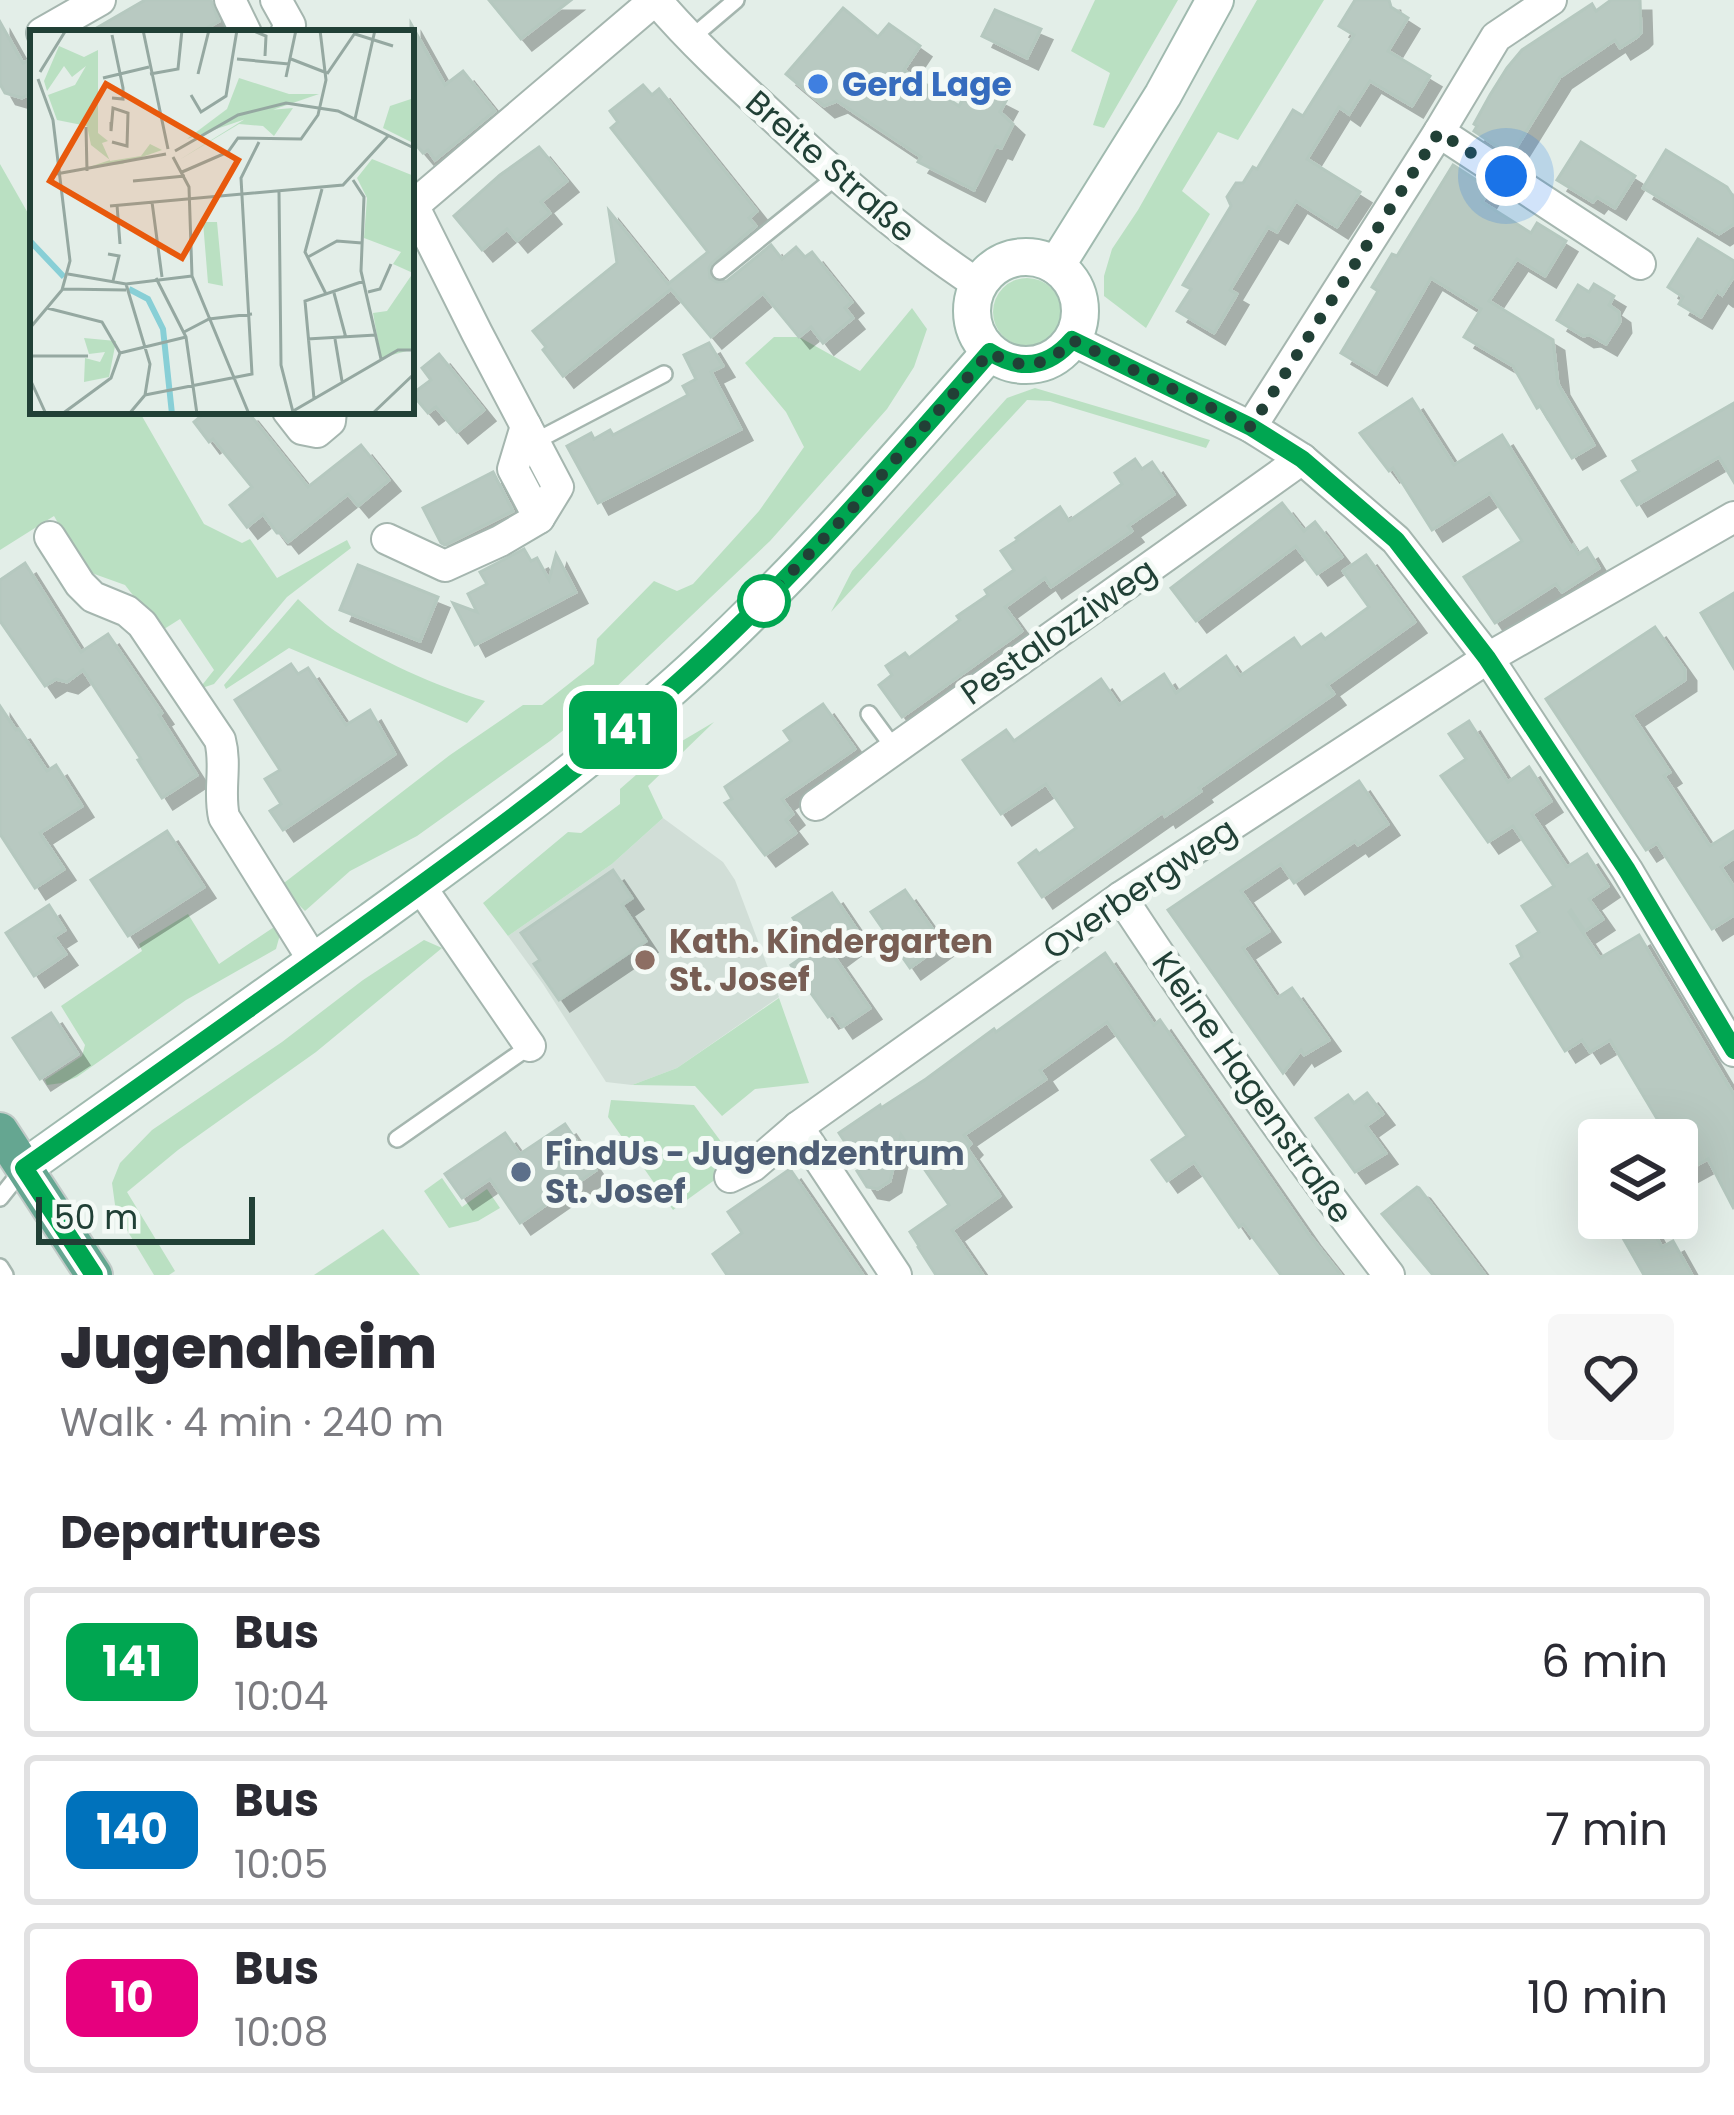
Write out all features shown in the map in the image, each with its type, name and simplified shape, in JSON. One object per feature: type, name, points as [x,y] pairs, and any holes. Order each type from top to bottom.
[{"type":"main road","points":[[1056,266],[1163,95],[1215,0]]},
{"type":"main road","points":[[1028,257],[1056,266],[1079,300],[1072,340],[1061,352],[1034,365],[990,352],[973,320],[979,285],[1000,264],[1014,259],[1028,257]]},
{"type":"main road","points":[[24,1168],[316,963],[552,788],[693,669],[851,510],[990,352]]},
{"type":"main road","points":[[0,1131],[94,1275]]},
{"type":"street","points":[[47,30],[100,0]]},
{"type":"street","points":[[230,0],[245,30]]},
{"type":"street","points":[[276,0],[290,25],[288,30]]},
{"type":"street","points":[[414,201],[656,0]]},
{"type":"street","name":"Breite Straße","points":[[656,0],[690,39],[836,177],[979,285]]},
{"type":"street","points":[[1251,427],[1496,37],[1552,0]]},
{"type":"street","points":[[1439,132],[1640,264]]},
{"type":"street","points":[[387,539],[445,566],[539,518],[559,487],[414,207]]},
{"type":"street","points":[[1072,340],[1251,427],[1302,459],[1396,540],[1487,658],[1627,870],[1734,1051]]},
{"type":"street","points":[[290,414],[302,429],[317,432],[331,414]]},
{"type":"street","name":"Pestalozziweg","points":[[816,806],[1302,459]]},
{"type":"street","name":"Overbergweg","points":[[730,1177],[754,1166],[797,1127],[1121,897],[1487,658],[1734,517]]},
{"type":"street","points":[[50,537],[93,597],[127,611],[142,624],[220,740],[225,760],[220,800],[224,818],[316,963]]},
{"type":"street","points":[[420,886],[530,1046]]},
{"type":"street","name":"Kleine Hagenstraße","points":[[1121,897],[1304,1165],[1389,1275]]},
{"type":"street","points":[[797,1127],[896,1275]]},
{"type":"lane","points":[[690,39],[736,0]]},
{"type":"lane","points":[[720,271],[836,177]]},
{"type":"lane","points":[[530,434],[664,374]]},
{"type":"lane","points":[[869,714],[894,748]]},
{"type":"lane","points":[[397,1139],[530,1046]]},
{"type":"lane","points":[[0,1198],[24,1168]]},
{"type":"lane","points":[[0,1267],[5,1275]]},
{"type":"shaded area","name":"Kath. Kindergarten St. Josef","points":[[663,818],[723,862],[735,880],[779,997],[677,1068],[632,1085],[606,1082],[508,936],[612,864]]},
{"type":"green space","points":[[1095,0],[1178,0],[1104,128],[1093,125],[1110,73],[1071,51]]},
{"type":"green space","points":[[1257,0],[1324,0],[1238,140],[1218,132],[1182,191],[1210,214],[1146,328],[1104,296],[1112,249]]},
{"type":"green space","points":[[0,164],[30,217],[30,414],[141,414],[204,524],[242,543],[250,539],[277,578],[347,540],[351,548],[287,597],[214,684],[199,689],[214,670],[180,619],[161,631],[125,585],[86,571],[54,516],[0,550]]},
{"type":"green space","points":[[1027,278],[1051,288],[1061,312],[1051,336],[1027,346],[1003,336],[993,312],[1003,288]]},
{"type":"green space","points":[[912,308],[927,329],[914,367],[887,409],[770,541],[612,691],[417,836],[350,871],[305,911],[280,886],[450,755],[523,705],[542,705],[594,664],[597,639],[654,581],[677,591],[693,584],[759,511],[804,447],[786,412],[745,363],[774,337],[799,337],[860,371]]},
{"type":"green space","points":[[1035,388],[1210,440],[1206,448],[1050,401],[1027,400],[831,612],[852,571],[1007,398]]},
{"type":"green space","points":[[298,599],[370,652],[485,701],[467,723],[289,648],[226,689],[224,685]]},
{"type":"green space","points":[[714,722],[648,786],[663,818],[612,864],[508,936],[483,903],[568,832],[581,833],[620,804],[620,789],[660,754]]},
{"type":"green space","points":[[188,914],[219,964],[277,925],[281,931],[276,949],[186,1000],[77,1077],[47,1085],[45,1080],[82,1056],[85,1045],[61,1006],[142,951],[139,944]]},
{"type":"green space","points":[[424,940],[442,948],[316,1052],[127,1192],[175,1271],[154,1275],[116,1212],[112,1183],[120,1163],[152,1130]]},
{"type":"green space","points":[[779,998],[809,1083],[755,1089],[722,1116],[695,1086],[632,1085],[677,1068]]},
{"type":"green space","points":[[611,1100],[694,1105],[722,1143],[714,1148],[727,1171],[673,1210],[608,1117]]},
{"type":"green space","points":[[442,1178],[462,1207],[487,1189],[500,1208],[478,1221],[449,1228],[424,1191]]},
{"type":"green space","points":[[383,1229],[420,1275],[314,1275]]},
{"type":"building","points":[[145,0],[211,0],[219,21],[203,30],[93,30]]},
{"type":"building","points":[[489,0],[571,0],[521,39]]},
{"type":"building","points":[[1355,0],[1389,0],[1391,7],[1408,18],[1388,51],[1430,76],[1412,106],[1370,81],[1349,114],[1339,107],[1307,159],[1360,192],[1337,227],[1296,201],[1277,232],[1268,227],[1230,290],[1237,294],[1214,333],[1177,311],[1191,289],[1183,285],[1231,206],[1227,197],[1236,183],[1243,183],[1253,167],[1257,169],[1293,110],[1303,116],[1354,35],[1339,26]]},
{"type":"building","points":[[1611,0],[1640,0],[1641,33],[1637,37],[1620,48],[1615,40],[1560,77],[1511,156],[1474,131],[1490,95],[1522,50],[1592,4],[1596,11]]},
{"type":"building","points":[[843,8],[878,37],[889,24],[920,46],[904,70],[959,106],[971,83],[1006,101],[1000,112],[1013,124],[974,190],[918,162],[921,157],[837,101],[824,106],[786,74]]},
{"type":"building","points":[[995,10],[1041,29],[1027,58],[982,36]]},
{"type":"building","points":[[0,22],[23,63],[30,60],[30,94],[22,98],[5,93],[0,84]]},
{"type":"building","points":[[411,24],[445,85],[463,71],[495,111],[435,160],[414,142]]},
{"type":"building","points":[[643,85],[652,95],[659,89],[757,211],[749,218],[756,226],[712,263],[710,278],[727,281],[771,245],[782,259],[796,247],[805,257],[812,252],[852,302],[845,308],[853,318],[823,343],[811,327],[799,337],[763,293],[711,337],[671,289],[563,376],[543,350],[546,347],[533,331],[617,263],[609,211],[668,284],[708,252],[611,128],[618,122],[610,111]]},
{"type":"building","points":[[1581,142],[1635,176],[1615,208],[1597,197],[1593,202],[1557,180]]},
{"type":"building","points":[[539,147],[567,181],[541,202],[550,213],[517,241],[507,229],[482,250],[454,216]]},
{"type":"building","points":[[1666,150],[1727,187],[1734,198],[1734,224],[1719,234],[1643,188]]},
{"type":"building","points":[[1453,165],[1490,189],[1482,202],[1531,233],[1537,223],[1566,241],[1545,276],[1517,259],[1489,301],[1553,340],[1558,384],[1594,445],[1572,458],[1513,366],[1464,337],[1481,309],[1431,278],[1376,374],[1341,353],[1378,291],[1372,287],[1392,254],[1397,256]]},
{"type":"building","points":[[1698,239],[1734,261],[1734,276],[1722,295],[1717,291],[1701,317],[1679,304],[1683,297],[1668,287]]},
{"type":"building","points":[[1594,284],[1614,296],[1609,305],[1619,312],[1620,322],[1606,344],[1557,320],[1578,285],[1589,292]]},
{"type":"building","points":[[709,343],[723,366],[711,372],[741,429],[598,503],[567,446],[591,433],[594,439],[610,430],[613,435],[688,395],[683,386],[696,379],[684,355]]},
{"type":"building","points":[[439,354],[484,410],[457,432],[436,407],[428,413],[414,396],[431,380],[422,368]]},
{"type":"building","points":[[1412,399],[1454,465],[1502,435],[1571,547],[1578,554],[1587,548],[1599,568],[1562,592],[1556,584],[1495,623],[1464,577],[1522,541],[1490,493],[1432,530],[1393,468],[1389,471],[1360,433]]},
{"type":"building","points":[[1734,403],[1734,482],[1719,457],[1637,505],[1622,481],[1639,471],[1633,461]]},
{"type":"building","points":[[203,414],[249,414],[308,487],[361,445],[389,480],[358,506],[348,494],[288,542],[263,514],[247,527],[230,505],[252,487],[194,422]]},
{"type":"building","points":[[1135,459],[1142,469],[1152,462],[1174,494],[1128,526],[1132,531],[1051,587],[1045,578],[1005,607],[1022,631],[902,717],[879,685],[892,675],[886,666],[905,653],[909,658],[960,620],[957,616],[988,595],[985,590],[1014,570],[1001,551],[1016,538],[1060,507],[1069,521],[1122,484],[1115,473]]},
{"type":"building","points":[[493,472],[513,511],[441,543],[423,508]]},
{"type":"building","points":[[1282,503],[1304,531],[1315,522],[1342,557],[1317,574],[1296,546],[1196,621],[1171,588]]},
{"type":"building","points":[[524,549],[531,561],[537,558],[549,580],[556,554],[576,592],[475,645],[453,603],[477,612],[468,594],[487,584],[480,572]]},
{"type":"building","points":[[1366,555],[1415,622],[1327,685],[1334,694],[1199,788],[1201,791],[1165,816],[1163,812],[1042,897],[1019,863],[1076,828],[1046,784],[1001,814],[963,760],[1006,730],[1014,741],[1101,679],[1119,705],[1164,674],[1176,693],[1226,656],[1240,676],[1294,638],[1301,648],[1321,634],[1325,639],[1369,607],[1343,571]]},
{"type":"building","points":[[25,563],[81,652],[108,634],[197,775],[162,798],[83,670],[67,682],[56,679],[45,686],[0,621],[0,580]]},
{"type":"building","points":[[358,565],[438,597],[420,641],[340,610]]},
{"type":"building","points":[[1734,593],[1734,668],[1701,613]]},
{"type":"building","points":[[1655,627],[1685,670],[1685,680],[1632,715],[1670,772],[1664,776],[1710,846],[1734,831],[1734,858],[1721,867],[1734,887],[1734,915],[1712,929],[1657,843],[1646,850],[1546,699]]},
{"type":"building","points":[[291,664],[298,674],[308,668],[346,725],[370,710],[395,754],[283,830],[270,811],[281,804],[265,779],[280,770],[235,700]]},
{"type":"building","points":[[823,704],[855,749],[782,799],[793,814],[786,820],[796,833],[765,855],[725,803],[732,799],[725,787],[791,741],[784,731]]},
{"type":"building","points":[[0,706],[47,771],[56,765],[82,806],[40,833],[64,869],[35,888],[0,834]]},
{"type":"building","points":[[1469,721],[1508,782],[1529,767],[1551,801],[1532,814],[1567,867],[1587,854],[1608,886],[1589,899],[1603,919],[1585,931],[1569,912],[1600,958],[1639,935],[1734,1095],[1734,1209],[1708,1159],[1698,1164],[1698,1119],[1657,1119],[1610,1040],[1590,1052],[1582,1040],[1565,1051],[1511,964],[1522,957],[1517,946],[1539,932],[1522,906],[1554,886],[1513,826],[1488,842],[1441,776],[1466,759],[1449,734]]},
{"type":"building","points":[[1359,781],[1388,824],[1294,883],[1281,864],[1241,891],[1269,931],[1243,948],[1277,998],[1292,988],[1329,1040],[1304,1055],[1301,1050],[1283,1073],[1168,910]]},
{"type":"building","points":[[167,831],[204,887],[128,936],[91,880]]},
{"type":"building","points":[[613,870],[632,898],[622,905],[646,941],[559,1000],[534,964],[540,960],[521,933]]},
{"type":"building","points":[[905,890],[943,944],[910,968],[871,912]]},
{"type":"building","points":[[832,893],[861,936],[834,956],[870,1008],[842,1027],[833,1014],[828,1017],[791,965],[814,949],[793,918]]},
{"type":"building","points":[[49,905],[65,930],[54,937],[66,954],[34,976],[6,933]]},
{"type":"building","points":[[1105,953],[1154,1025],[1160,1020],[1341,1275],[1281,1275],[1243,1224],[1239,1227],[1194,1162],[1167,1181],[1152,1160],[1187,1136],[1107,1022],[1040,1070],[1046,1079],[964,1135],[971,1144],[967,1148],[1000,1196],[952,1230],[983,1275],[936,1275],[918,1247],[910,1232],[949,1205],[901,1135],[890,1181],[878,1189],[867,1187],[857,1171],[862,1168],[839,1133],[926,1079],[994,1029],[996,1032]]},
{"type":"building","points":[[51,1013],[78,1054],[40,1079],[13,1038]]},
{"type":"building","points":[[1367,1093],[1383,1114],[1366,1126],[1386,1153],[1355,1172],[1316,1118],[1348,1095],[1354,1103]]},
{"type":"building","name":"FindUs - Jugendzentrum St. Josef","points":[[565,1124],[596,1170],[520,1223],[490,1179],[462,1198],[445,1174],[505,1133],[520,1154]]},
{"type":"building","points":[[790,1169],[863,1275],[727,1275],[713,1254],[742,1233],[728,1212]]},
{"type":"building","points":[[1417,1187],[1485,1275],[1433,1275],[1382,1214]]},
{"type":"building","points":[[1624,1239],[1657,1239],[1662,1247],[1673,1241],[1692,1275],[1644,1275]]},
{"type":"bus line","name":"141","points":[[94,1275],[24,1168],[316,963],[623,730],[764,601],[990,352],[1003,360],[1034,365],[1061,352],[1072,340],[1251,427],[1302,459],[1396,540],[1487,658],[1627,870],[1734,1050]]},
{"type":"place","name":"Gerd Lage","points":[[818,84]]},
{"type":"place","name":"Kath. Kindergarten St. Josef","points":[[645,960]]},
{"type":"place","name":"FindUs - Jugendzentrum St. Josef","points":[[521,1172]]},
{"type":"route","points":[[764,601],[990,352],[1003,360],[1034,365],[1061,352],[1072,340],[1251,427],[1439,132],[1506,176]]}]
